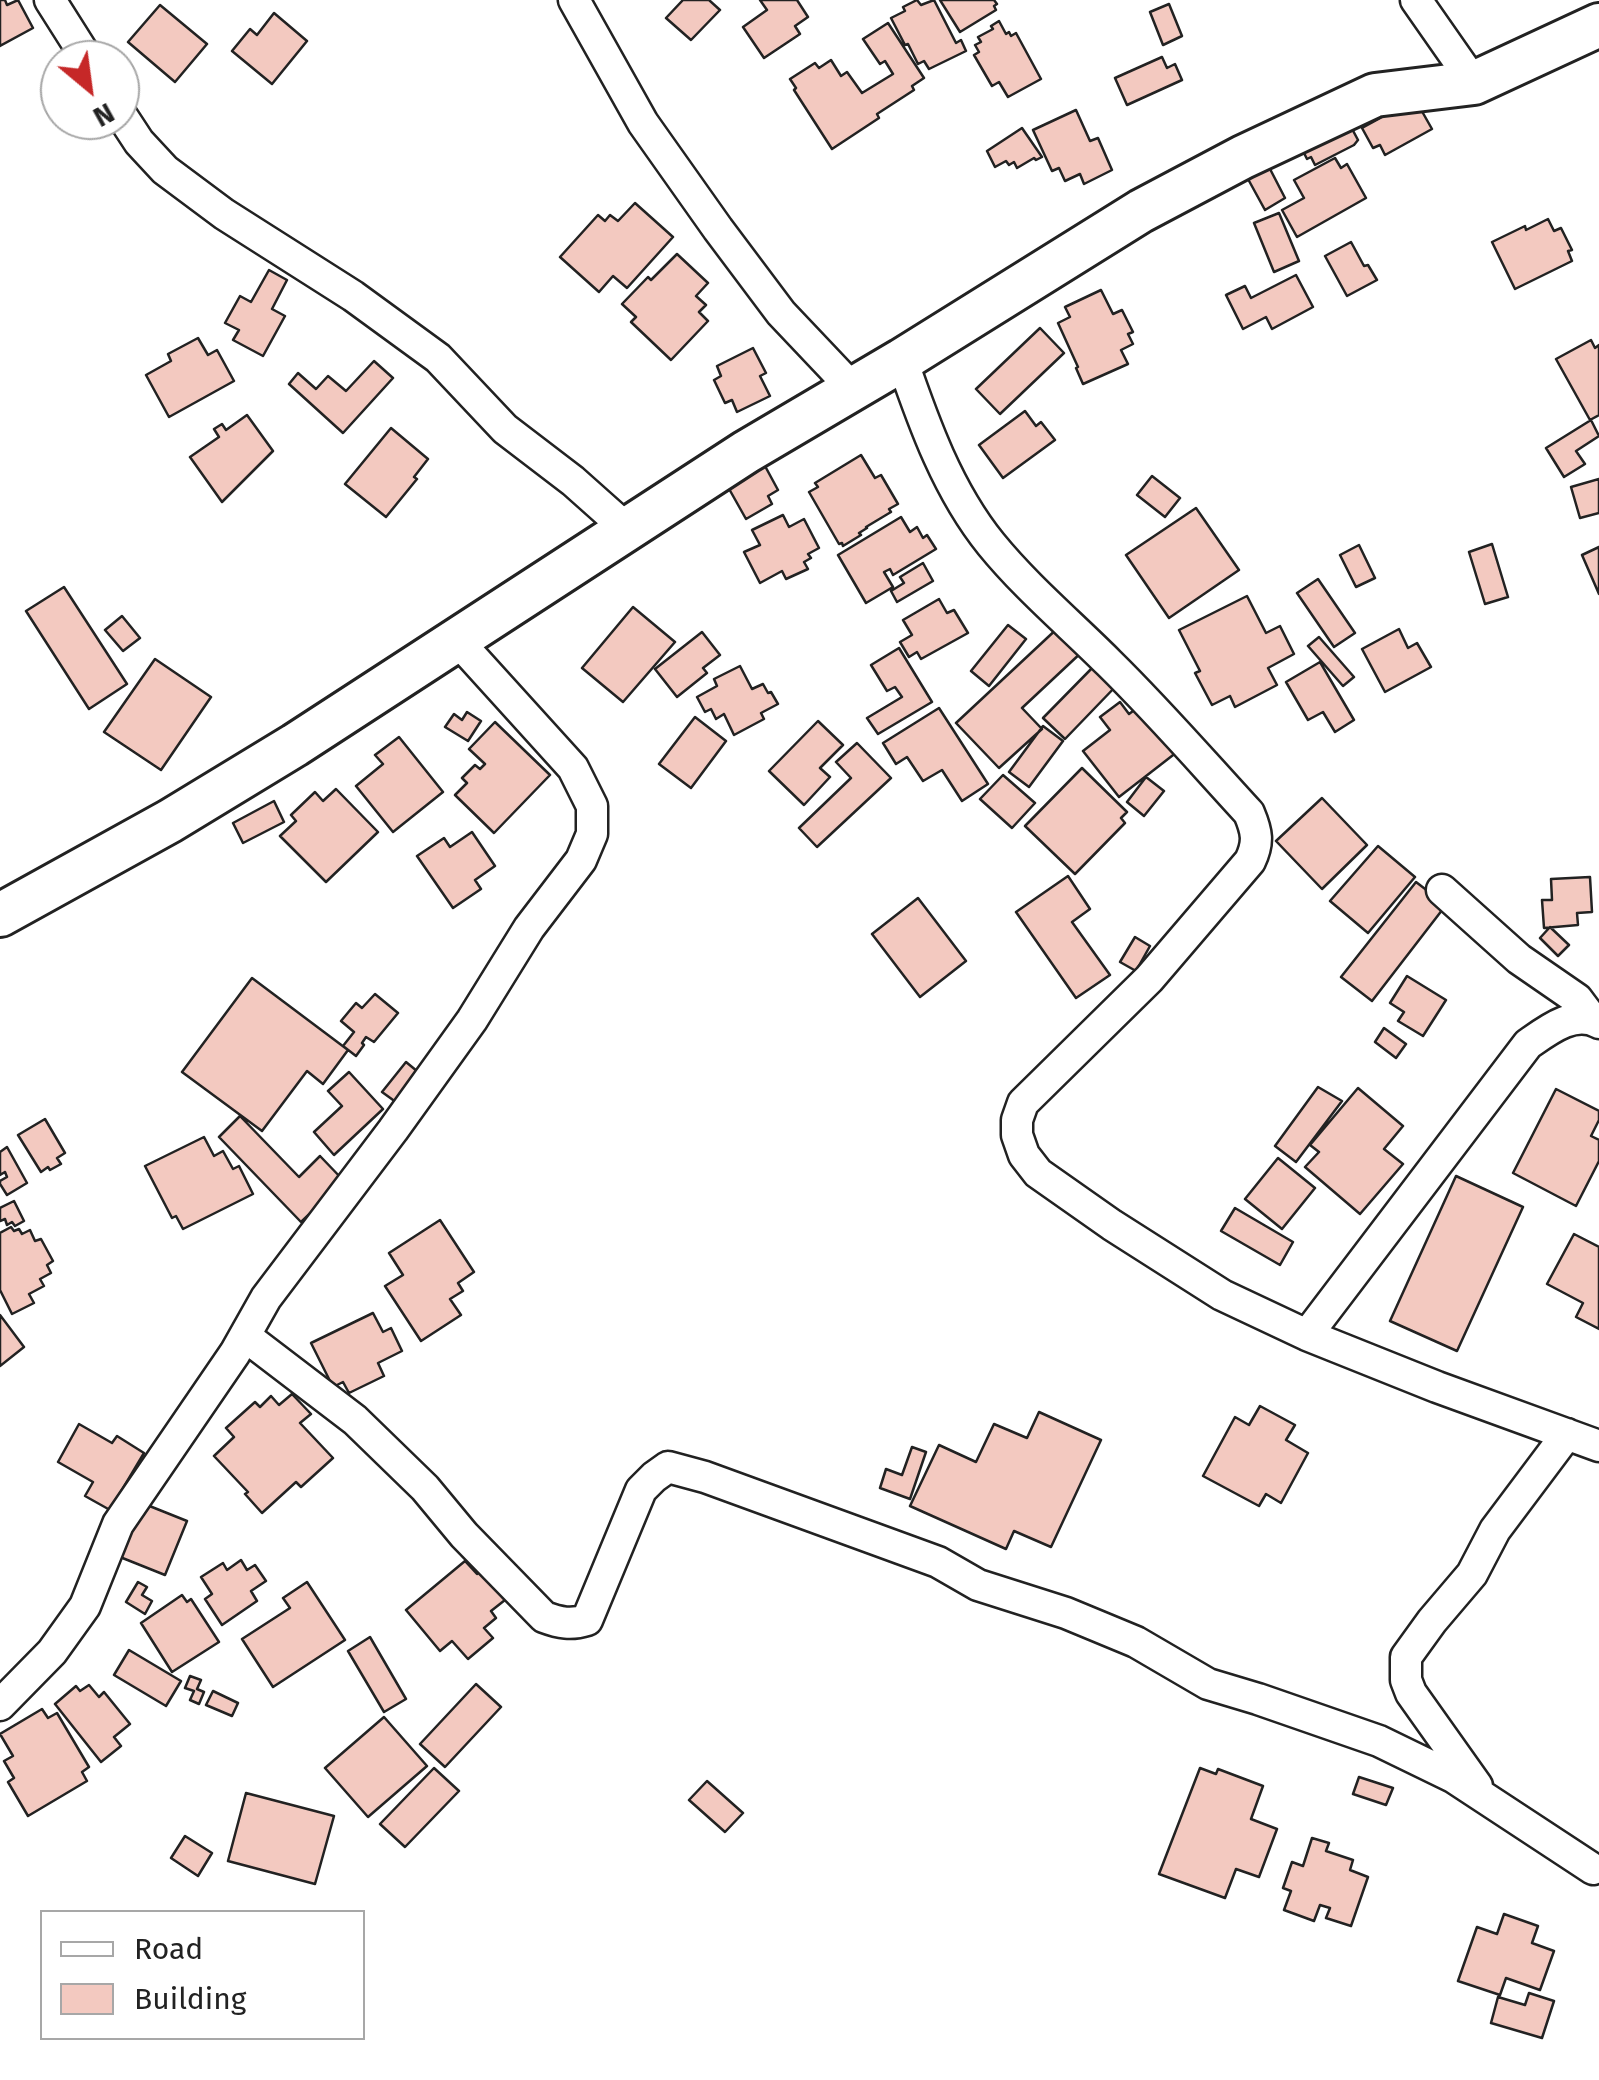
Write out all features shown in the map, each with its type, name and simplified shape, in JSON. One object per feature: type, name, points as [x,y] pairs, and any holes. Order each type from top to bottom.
[{"type":"main road","points":[[0,915],[170,821],[295,745],[746,452],[1141,211],[1243,157],[1375,95],[1474,83],[1599,25]]},
{"type":"street","points":[[50,0],[75,40]]},
{"type":"street","points":[[574,0],[643,123],[686,184],[781,314],[853,389]]},
{"type":"street","points":[[1416,0],[1474,83]]},
{"type":"street","points":[[138,140],[165,170],[224,214],[354,296],[438,358],[505,429],[573,480],[628,530]]},
{"type":"street","points":[[902,360],[926,430],[962,501],[991,544],[1249,813],[1256,829],[1258,845],[1250,861],[1148,979],[1023,1103],[1017,1135],[1024,1155],[1038,1173],[1222,1295],[1437,1388],[1599,1446]]},
{"type":"street","points":[[0,1705],[52,1652],[85,1606],[118,1524],[235,1353],[266,1298],[364,1172],[472,1020],[530,928],[581,860],[592,834],[592,806],[574,768],[457,640]]},
{"type":"street","points":[[1442,890],[1519,959],[1577,1000],[1595,1021]]},
{"type":"street","points":[[1308,1335],[1528,1044],[1554,1026],[1572,1020],[1595,1021]]},
{"type":"street","points":[[244,1336],[355,1420],[426,1488],[464,1535],[544,1617],[574,1624],[587,1620],[641,1490],[668,1467],[706,1477],[938,1562],[978,1585],[1066,1613],[1136,1642],[1208,1684],[1379,1741],[1453,1777],[1593,1869]]},
{"type":"street","points":[[1484,1798],[1412,1693],[1406,1680],[1406,1657],[1472,1574],[1495,1530],[1567,1434]]},
{"type":"building","points":[[0,0],[7,5],[18,0],[33,28],[0,46]]},
{"type":"building","points":[[683,0],[709,0],[720,10],[691,40],[666,18]]},
{"type":"building","points":[[760,0],[797,0],[808,17],[795,26],[800,34],[764,58],[743,27],[767,10]]},
{"type":"building","points":[[917,0],[921,5],[934,0],[956,43],[961,40],[966,51],[929,69],[924,61],[918,64],[891,18]]},
{"type":"building","points":[[940,0],[994,0],[997,4],[996,10],[960,32]]},
{"type":"building","points":[[1169,4],[1182,36],[1163,45],[1150,12]]},
{"type":"building","points":[[160,5],[207,44],[175,82],[140,52],[140,40],[130,40]]},
{"type":"building","points":[[274,13],[307,41],[272,84],[232,51],[250,29],[257,35]]},
{"type":"building","points":[[999,21],[1006,34],[1016,33],[1041,79],[1008,97],[999,82],[992,86],[974,55],[979,52],[975,45],[981,42],[978,37]]},
{"type":"building","points":[[888,23],[924,78],[912,86],[914,90],[877,114],[879,118],[832,149],[790,79],[815,63],[819,68],[831,60],[841,76],[847,72],[862,93],[893,74],[885,61],[880,64],[863,39]]},
{"type":"building","points":[[1162,57],[1167,68],[1175,64],[1182,80],[1127,105],[1115,78]]},
{"type":"building","points":[[1415,99],[1432,129],[1385,155],[1380,145],[1373,148],[1362,128]]},
{"type":"building","points":[[1076,110],[1090,141],[1098,138],[1112,170],[1084,184],[1080,174],[1065,181],[1059,168],[1052,171],[1033,130]]},
{"type":"building","points":[[1350,125],[1358,140],[1354,145],[1315,165],[1311,157],[1307,159],[1303,151]]},
{"type":"building","points":[[1022,128],[1042,157],[1017,168],[1014,162],[1009,165],[1006,161],[995,167],[987,151]]},
{"type":"building","points":[[1335,158],[1341,168],[1347,164],[1366,198],[1297,237],[1282,210],[1304,198],[1294,180]]},
{"type":"building","points":[[1269,167],[1285,198],[1265,210],[1248,179]]},
{"type":"building","points":[[635,203],[673,237],[627,288],[613,276],[599,292],[560,257],[598,215],[605,221],[610,215],[618,221]]},
{"type":"building","points":[[1279,213],[1299,261],[1274,272],[1254,223]]},
{"type":"building","points":[[1548,219],[1554,231],[1561,228],[1572,250],[1568,251],[1572,261],[1515,289],[1492,242]]},
{"type":"building","points":[[1351,242],[1377,280],[1347,296],[1325,256]]},
{"type":"building","points":[[677,254],[708,283],[696,296],[706,305],[699,312],[708,321],[671,360],[631,322],[636,317],[622,304]]},
{"type":"building","points":[[269,270],[287,280],[272,309],[285,316],[263,356],[233,340],[239,330],[225,323],[240,296],[251,302]]},
{"type":"building","points":[[1296,275],[1313,307],[1272,329],[1266,317],[1243,329],[1226,295],[1245,286],[1251,298]]},
{"type":"building","points":[[1101,290],[1113,314],[1122,310],[1133,332],[1128,334],[1133,344],[1121,350],[1128,364],[1083,384],[1058,323],[1070,317],[1065,307]]},
{"type":"building","points":[[1040,328],[1064,353],[1000,414],[976,389]]},
{"type":"building","points":[[198,338],[208,355],[217,350],[234,381],[169,417],[146,375],[171,361],[168,354]]},
{"type":"building","points":[[1591,340],[1595,348],[1599,345],[1599,415],[1590,420],[1556,359]]},
{"type":"building","points":[[753,348],[766,373],[760,376],[770,396],[737,412],[732,400],[725,403],[714,380],[721,376],[717,366]]},
{"type":"building","points":[[374,361],[393,378],[343,433],[289,384],[298,373],[316,389],[328,376],[346,391]]},
{"type":"building","points":[[1025,411],[1036,426],[1041,422],[1055,440],[1003,478],[979,445]]},
{"type":"building","points":[[247,415],[273,451],[222,502],[190,457],[219,437],[214,429],[222,424],[226,430]]},
{"type":"building","points":[[1591,420],[1599,436],[1576,451],[1585,464],[1564,477],[1546,448]]},
{"type":"building","points":[[391,428],[428,459],[386,517],[345,484]]},
{"type":"building","points":[[861,455],[875,478],[881,475],[898,504],[843,546],[809,492],[818,487],[815,483]]},
{"type":"building","points":[[765,466],[778,490],[768,496],[772,504],[746,519],[728,487]]},
{"type":"building","points":[[1152,476],[1180,498],[1165,517],[1137,495]]},
{"type":"building","points":[[1599,479],[1599,513],[1580,518],[1571,487]]},
{"type":"building","points":[[1196,508],[1239,570],[1169,618],[1126,555]]},
{"type":"building","points":[[783,515],[789,527],[804,519],[819,548],[808,554],[811,558],[804,562],[808,569],[786,579],[782,571],[760,583],[744,552],[760,545],[752,530]]},
{"type":"building","points":[[901,517],[910,532],[917,527],[936,549],[893,575],[890,569],[884,572],[893,587],[866,603],[838,555]]},
{"type":"building","points":[[1492,544],[1508,597],[1485,604],[1469,552]]},
{"type":"building","points":[[1359,545],[1375,578],[1356,587],[1340,555]]},
{"type":"building","points":[[1599,547],[1599,594],[1582,555]]},
{"type":"building","points":[[923,563],[933,581],[897,602],[891,591],[904,583],[900,577]]},
{"type":"building","points":[[1318,579],[1355,633],[1334,647],[1297,593]]},
{"type":"building","points":[[64,587],[127,684],[89,709],[26,611]]},
{"type":"building","points":[[1247,596],[1266,633],[1280,626],[1294,654],[1268,668],[1277,685],[1235,707],[1230,696],[1212,705],[1179,630]]},
{"type":"building","points":[[939,599],[947,613],[954,610],[968,633],[921,659],[917,652],[909,657],[900,642],[912,635],[903,620]]},
{"type":"building","points":[[633,607],[675,642],[623,702],[582,668]]},
{"type":"building","points":[[122,616],[140,638],[123,651],[105,630]]},
{"type":"building","points":[[1008,625],[1026,639],[989,686],[971,671]]},
{"type":"building","points":[[1061,625],[1084,650],[1022,708],[1042,729],[999,768],[956,723]]},
{"type":"building","points":[[1399,629],[1408,648],[1417,643],[1431,667],[1385,692],[1362,649]]},
{"type":"building","points":[[702,632],[720,655],[703,668],[707,673],[677,697],[655,669]]},
{"type":"building","points":[[1319,637],[1354,677],[1343,686],[1308,646]]},
{"type":"building","points":[[899,648],[932,702],[878,734],[867,718],[902,697],[895,687],[887,691],[871,665]]},
{"type":"building","points":[[155,659],[211,697],[161,770],[104,732]]},
{"type":"building","points":[[1320,662],[1354,720],[1335,732],[1323,712],[1308,720],[1286,682]]},
{"type":"building","points":[[1097,663],[1118,684],[1065,739],[1043,718]]},
{"type":"building","points":[[740,666],[752,689],[763,684],[778,704],[761,713],[764,719],[734,735],[724,714],[716,719],[711,709],[705,712],[697,697],[717,686],[714,679]]},
{"type":"building","points":[[1120,702],[1129,714],[1141,705],[1177,752],[1119,797],[1083,751],[1110,730],[1100,717]]},
{"type":"building","points":[[939,708],[988,784],[962,801],[942,770],[923,781],[907,757],[896,764],[883,743]]},
{"type":"building","points":[[467,712],[481,721],[468,741],[445,727],[454,714],[462,720]]},
{"type":"building","points":[[695,717],[726,741],[691,788],[659,764]]},
{"type":"building","points":[[818,721],[843,745],[820,768],[830,777],[804,805],[769,771]]},
{"type":"building","points":[[495,722],[550,775],[494,833],[455,795],[467,783],[462,778],[475,765],[480,769],[485,764],[469,749]]},
{"type":"building","points":[[1043,726],[1063,741],[1029,787],[1009,772]]},
{"type":"building","points":[[399,737],[443,792],[393,832],[356,786],[383,764],[375,755]]},
{"type":"building","points":[[857,743],[891,778],[817,847],[799,828],[851,778],[836,762]]},
{"type":"building","points":[[1082,768],[1127,812],[1121,818],[1125,823],[1075,874],[1025,826]]},
{"type":"building","points":[[1003,775],[1035,803],[1012,828],[980,799]]},
{"type":"building","points":[[1146,777],[1164,791],[1144,816],[1127,802]]},
{"type":"building","points":[[336,789],[378,832],[326,882],[280,836],[296,821],[291,815],[315,792],[323,801]]},
{"type":"building","points":[[1322,798],[1367,845],[1322,889],[1276,841]]},
{"type":"building","points":[[274,801],[284,822],[243,843],[233,823]]},
{"type":"building","points":[[472,832],[495,866],[475,880],[481,889],[453,908],[417,856],[444,838],[450,847]]},
{"type":"building","points":[[1378,846],[1415,877],[1368,933],[1330,901]]},
{"type":"building","points":[[1068,876],[1090,909],[1072,922],[1110,975],[1076,998],[1016,912]]},
{"type":"building","points":[[1590,877],[1592,912],[1577,913],[1578,925],[1544,928],[1542,900],[1552,900],[1551,879]]},
{"type":"building","points":[[1416,882],[1446,905],[1372,1001],[1341,977]]},
{"type":"building","points":[[918,898],[966,961],[920,997],[872,934]]},
{"type":"building","points":[[1550,927],[1569,945],[1558,956],[1540,938]]},
{"type":"building","points":[[1135,937],[1150,946],[1136,971],[1120,962]]},
{"type":"building","points":[[1407,976],[1446,1000],[1423,1036],[1398,1021],[1404,1012],[1390,1003]]},
{"type":"building","points":[[252,978],[348,1050],[323,1084],[307,1071],[262,1131],[182,1072]]},
{"type":"building","points":[[375,994],[398,1013],[374,1042],[366,1037],[356,1056],[343,1046],[354,1032],[341,1021],[356,1003],[362,1008]]},
{"type":"building","points":[[1384,1028],[1406,1044],[1396,1058],[1375,1042]]},
{"type":"building","points":[[406,1062],[423,1076],[400,1105],[382,1092]]},
{"type":"building","points":[[349,1072],[383,1109],[334,1155],[314,1132],[342,1106],[328,1091]]},
{"type":"building","points":[[1318,1087],[1342,1101],[1296,1162],[1275,1146]]},
{"type":"building","points":[[1358,1088],[1403,1126],[1384,1149],[1403,1164],[1360,1214],[1305,1167],[1319,1152],[1310,1145]]},
{"type":"building","points":[[1556,1089],[1599,1111],[1591,1136],[1599,1140],[1599,1161],[1576,1206],[1513,1173]]},
{"type":"building","points":[[240,1116],[299,1177],[320,1156],[344,1181],[301,1222],[219,1137]]},
{"type":"building","points":[[45,1119],[65,1153],[57,1158],[61,1164],[41,1172],[18,1135]]},
{"type":"building","points":[[204,1137],[214,1156],[223,1151],[233,1169],[239,1166],[253,1194],[183,1229],[176,1216],[172,1218],[145,1166]]},
{"type":"building","points":[[7,1147],[27,1183],[7,1195],[0,1184],[7,1177],[5,1172],[0,1175],[0,1152]]},
{"type":"building","points":[[1278,1158],[1315,1188],[1282,1229],[1245,1199]]},
{"type":"building","points":[[1456,1176],[1523,1207],[1457,1351],[1390,1321]]},
{"type":"building","points":[[14,1201],[24,1221],[15,1226],[12,1222],[7,1225],[5,1219],[0,1221],[0,1208]]},
{"type":"building","points":[[1235,1208],[1293,1242],[1280,1265],[1221,1231]]},
{"type":"building","points":[[440,1220],[474,1272],[458,1283],[463,1291],[450,1299],[461,1315],[421,1341],[385,1286],[403,1275],[389,1253]]},
{"type":"building","points":[[11,1227],[22,1234],[30,1230],[35,1241],[41,1239],[53,1261],[47,1265],[51,1273],[40,1279],[44,1286],[29,1294],[34,1303],[12,1314],[0,1290],[0,1233]]},
{"type":"building","points":[[1574,1234],[1599,1247],[1599,1329],[1576,1317],[1583,1303],[1547,1284]]},
{"type":"building","points":[[373,1313],[383,1332],[391,1328],[402,1351],[378,1363],[384,1376],[349,1393],[343,1382],[333,1387],[311,1343]]},
{"type":"building","points":[[0,1315],[24,1347],[0,1366]]},
{"type":"building","points":[[292,1394],[311,1414],[300,1423],[333,1458],[301,1487],[296,1482],[262,1513],[214,1456],[234,1437],[226,1428],[255,1402],[260,1407],[271,1396],[279,1405]]},
{"type":"building","points":[[1260,1406],[1295,1425],[1286,1440],[1308,1453],[1281,1503],[1266,1494],[1259,1506],[1203,1476],[1235,1417],[1249,1425]]},
{"type":"building","points":[[1039,1412],[1101,1440],[1051,1547],[1014,1531],[1006,1549],[910,1506],[939,1445],[976,1462],[994,1424],[1027,1438]]},
{"type":"building","points":[[79,1424],[112,1443],[117,1436],[144,1453],[110,1510],[85,1496],[93,1482],[58,1462]]},
{"type":"building","points":[[912,1447],[926,1452],[910,1499],[880,1488],[886,1469],[902,1475]]},
{"type":"building","points":[[142,1503],[187,1521],[165,1575],[120,1557]]},
{"type":"building","points":[[241,1560],[247,1570],[255,1565],[266,1581],[251,1591],[257,1601],[222,1625],[205,1599],[212,1594],[201,1577],[223,1563],[227,1570]]},
{"type":"building","points":[[465,1561],[477,1574],[481,1571],[505,1600],[491,1611],[496,1618],[484,1628],[493,1638],[468,1659],[452,1641],[440,1651],[406,1610]]},
{"type":"building","points":[[138,1582],[147,1587],[142,1595],[152,1601],[145,1614],[126,1602]]},
{"type":"building","points":[[307,1582],[345,1640],[273,1687],[242,1639],[290,1608],[283,1598]]},
{"type":"building","points":[[182,1595],[187,1602],[191,1599],[219,1642],[172,1672],[141,1623]]},
{"type":"building","points":[[370,1637],[406,1699],[384,1712],[348,1651]]},
{"type":"building","points":[[129,1650],[181,1681],[166,1706],[114,1675]]},
{"type":"building","points":[[190,1676],[201,1680],[197,1689],[204,1692],[199,1704],[190,1700],[194,1691],[185,1688]]},
{"type":"building","points":[[476,1684],[501,1707],[445,1767],[420,1744]]},
{"type":"building","points":[[89,1685],[99,1697],[104,1692],[130,1724],[114,1737],[121,1746],[101,1762],[55,1704],[76,1686],[80,1691]]},
{"type":"building","points":[[213,1691],[238,1703],[232,1716],[206,1705]]},
{"type":"building","points":[[42,1709],[48,1718],[57,1713],[89,1767],[82,1772],[87,1781],[28,1816],[8,1782],[14,1778],[4,1761],[13,1756],[0,1734]]},
{"type":"building","points":[[384,1717],[427,1766],[368,1817],[325,1768]]},
{"type":"building","points":[[434,1768],[459,1791],[405,1847],[380,1824]]},
{"type":"building","points":[[1200,1768],[1216,1774],[1218,1769],[1263,1786],[1251,1819],[1277,1829],[1259,1877],[1236,1869],[1225,1898],[1159,1874]]},
{"type":"building","points":[[1359,1777],[1393,1788],[1386,1805],[1353,1794]]},
{"type":"building","points":[[707,1781],[743,1813],[725,1832],[689,1800]]},
{"type":"building","points":[[246,1793],[334,1816],[315,1884],[228,1861]]},
{"type":"building","points":[[185,1836],[212,1853],[198,1876],[171,1858]]},
{"type":"building","points":[[1312,1838],[1329,1843],[1326,1851],[1353,1860],[1350,1870],[1368,1877],[1351,1926],[1326,1918],[1330,1908],[1320,1905],[1314,1921],[1284,1910],[1291,1891],[1283,1888],[1292,1862],[1303,1866]]},
{"type":"building","points":[[1504,1914],[1538,1926],[1532,1943],[1554,1951],[1540,1990],[1506,1978],[1500,1995],[1458,1981],[1477,1927],[1497,1934]]},
{"type":"building","points":[[1529,1993],[1554,2001],[1542,2038],[1491,2023],[1498,1997],[1525,2005]]}]
